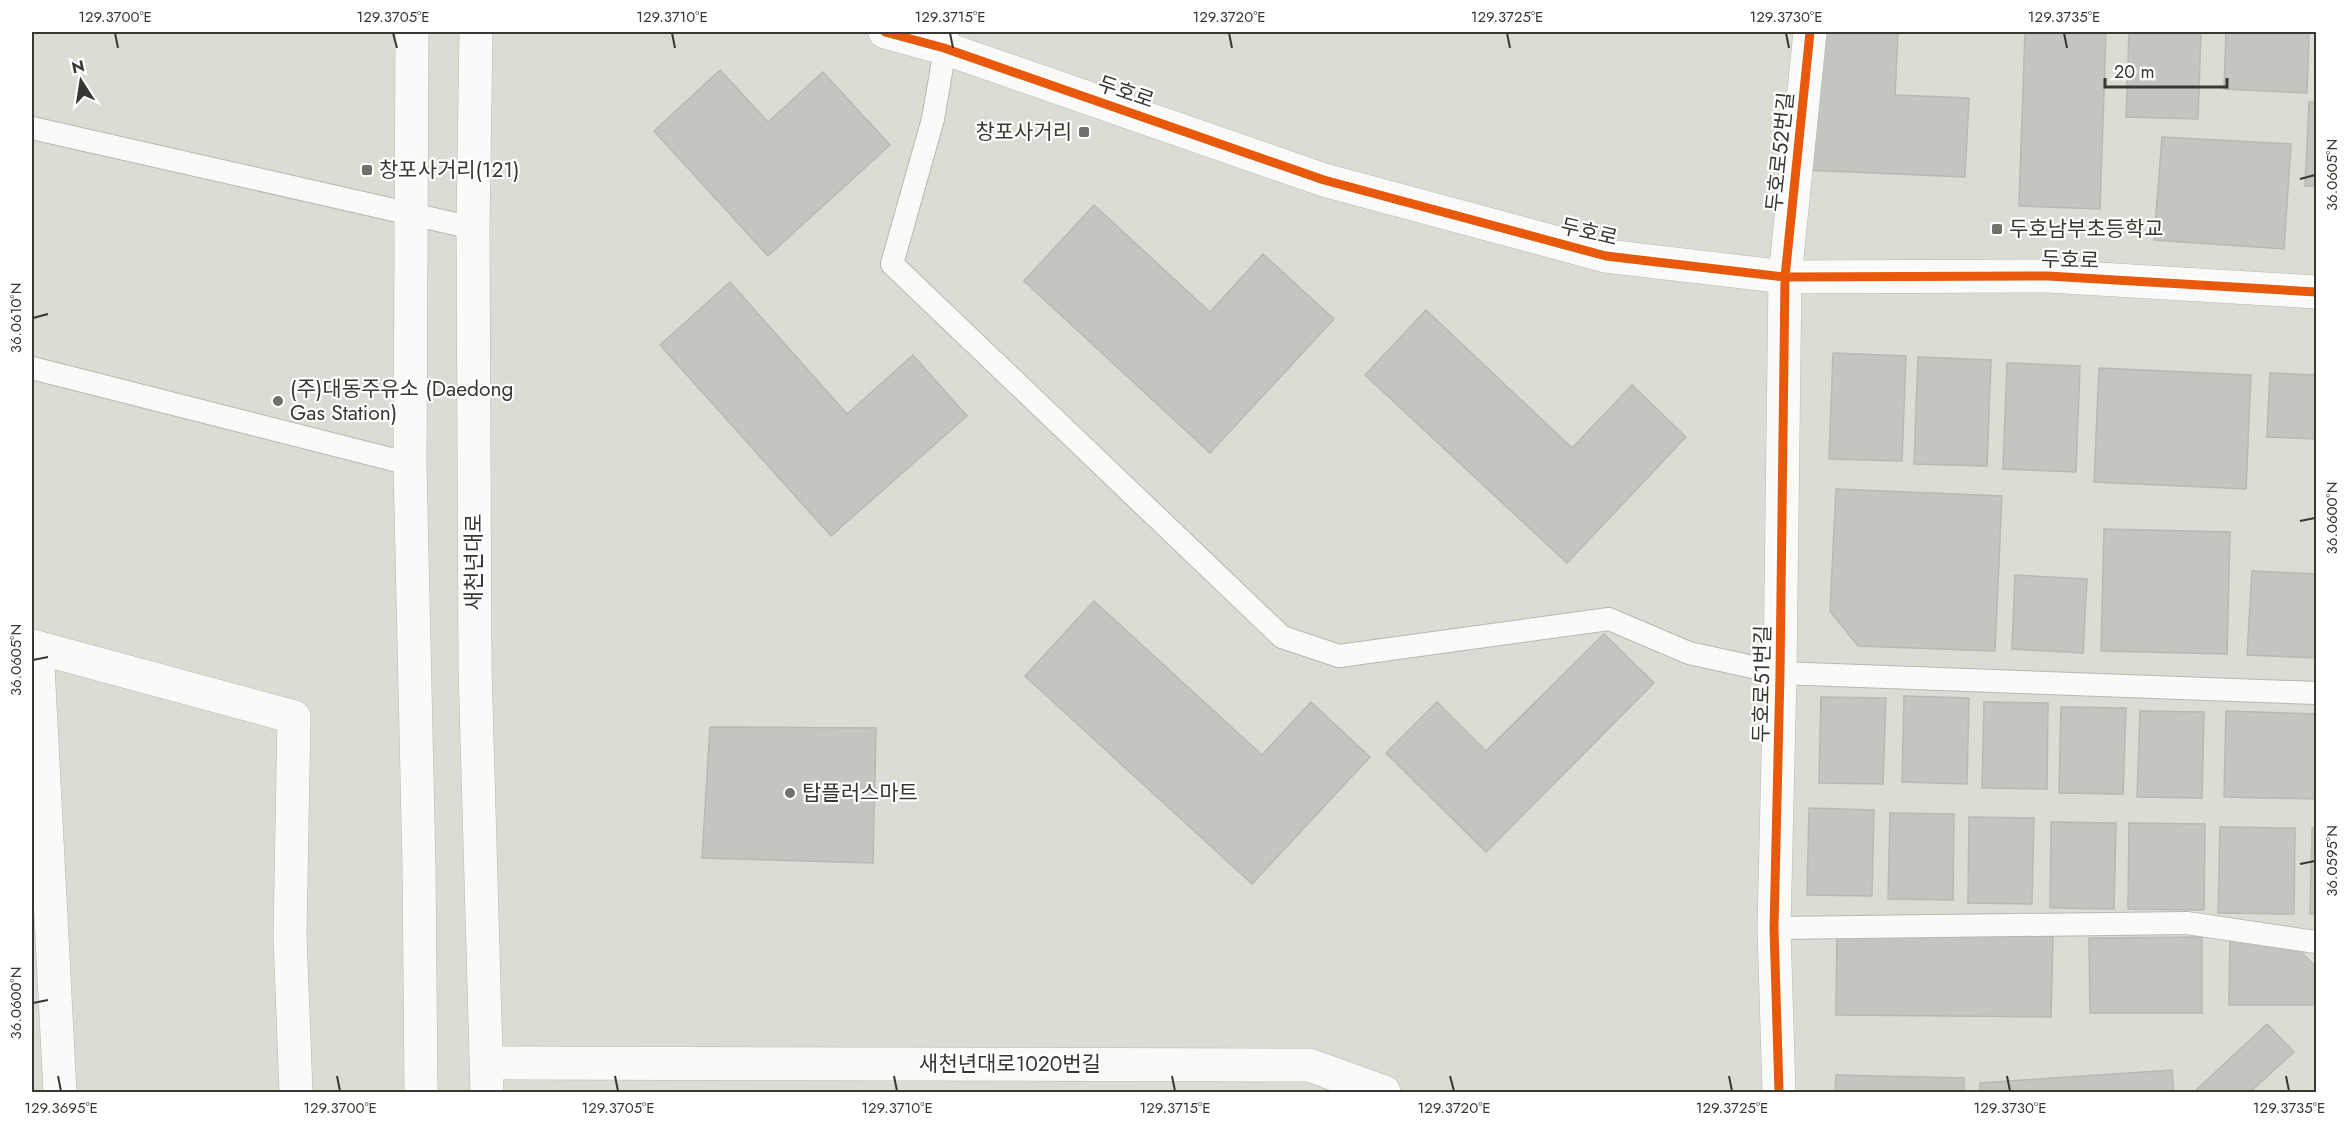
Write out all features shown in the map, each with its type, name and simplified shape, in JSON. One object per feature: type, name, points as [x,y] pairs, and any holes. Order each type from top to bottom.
[{"type":"street","points":[[412,32],[411,464],[421,1092]]},
{"type":"street","name":"새천년대로","points":[[476,32],[473,228],[475,667],[487,1078]]},
{"type":"street","name":"두호로","points":[[885,32],[946,40],[1323,180],[1606,256],[1785,277],[2048,276],[2316,292]]},
{"type":"street","name":"두호로52번길","points":[[1785,277],[1810,32]]},
{"type":"street","name":"두호로51번길","points":[[1779,1092],[1774,928],[1785,277]]},
{"type":"street","points":[[60,1092],[34,647],[294,717],[290,936],[296,1092]]},
{"type":"street","name":"새천년대로1020번길","points":[[487,1078],[1309,1065],[1384,1092]]},
{"type":"lane","points":[[946,40],[933,119],[892,264],[1282,637],[1339,657],[1609,619],[1689,653],[1780,673],[2316,693]]},
{"type":"lane","points":[[32,128],[473,228]]},
{"type":"lane","points":[[32,368],[411,464]]},
{"type":"lane","points":[[1774,928],[2187,923],[2316,942]]},
{"type":"building","points":[[1811,32],[1898,34],[1895,95],[1969,98],[1965,177],[1805,170]]},
{"type":"building","points":[[2025,32],[2106,32],[2100,209],[2019,206]]},
{"type":"building","points":[[2129,32],[2201,32],[2198,119],[2126,117]]},
{"type":"building","points":[[2226,32],[2309,32],[2307,93],[2224,89]]},
{"type":"building","points":[[720,70],[768,122],[823,72],[890,145],[768,256],[654,131]]},
{"type":"building","points":[[2309,102],[2316,102],[2316,186],[2305,186]]},
{"type":"building","points":[[2162,137],[2291,144],[2284,249],[2154,240]]},
{"type":"building","points":[[1094,205],[1210,312],[1263,254],[1334,319],[1210,453],[1024,281]]},
{"type":"building","points":[[730,282],[847,414],[913,355],[967,416],[831,536],[660,345]]},
{"type":"building","points":[[1426,310],[1572,448],[1632,385],[1686,437],[1567,563],[1365,375]]},
{"type":"building","points":[[1833,353],[1906,356],[1902,461],[1829,459]]},
{"type":"building","points":[[1918,357],[1991,360],[1987,466],[1914,464]]},
{"type":"building","points":[[2007,363],[2080,366],[2076,472],[2003,469]]},
{"type":"building","points":[[2099,368],[2251,375],[2246,489],[2094,482]]},
{"type":"building","points":[[2270,373],[2316,375],[2316,439],[2267,437]]},
{"type":"building","points":[[1836,489],[2002,496],[1995,651],[1858,646],[1830,611]]},
{"type":"building","points":[[2104,529],[2230,532],[2227,654],[2101,651]]},
{"type":"building","points":[[2252,571],[2316,574],[2315,658],[2247,655]]},
{"type":"building","points":[[2015,575],[2087,579],[2083,653],[2012,649]]},
{"type":"building","points":[[1094,601],[1262,755],[1311,702],[1370,757],[1252,884],[1025,676]]},
{"type":"building","points":[[1604,634],[1654,683],[1486,852],[1386,753],[1437,702],[1486,751]]},
{"type":"building","points":[[1904,696],[1969,698],[1967,784],[1902,782]]},
{"type":"building","points":[[1821,697],[1886,698],[1883,784],[1819,783]]},
{"type":"building","points":[[1984,702],[2048,703],[2047,789],[1982,788]]},
{"type":"building","points":[[2061,707],[2126,708],[2123,794],[2059,793]]},
{"type":"building","points":[[2140,711],[2204,712],[2202,798],[2137,797]]},
{"type":"building","points":[[2226,711],[2316,714],[2316,799],[2224,797]]},
{"type":"building","name":"탑플러스마트","points":[[710,727],[876,728],[873,863],[702,858]]},
{"type":"building","points":[[1809,808],[1874,810],[1872,896],[1807,895]]},
{"type":"building","points":[[1890,813],[1954,814],[1953,900],[1888,899]]},
{"type":"building","points":[[1969,817],[2034,818],[2032,904],[1968,903]]},
{"type":"building","points":[[2051,822],[2116,823],[2114,909],[2050,908]]},
{"type":"building","points":[[2129,823],[2205,824],[2204,910],[2128,909]]},
{"type":"building","points":[[2220,827],[2295,828],[2294,914],[2218,913]]},
{"type":"building","points":[[2312,828],[2316,828],[2316,914],[2310,914]]},
{"type":"building","points":[[1837,933],[2053,936],[2051,1017],[1836,1015]]},
{"type":"building","points":[[2202,937],[2202,1013],[2090,1013],[2089,938]]},
{"type":"building","points":[[2230,938],[2288,939],[2314,965],[2314,1005],[2229,1005]]},
{"type":"building","points":[[2267,1024],[2294,1052],[2250,1092],[2194,1092]]},
{"type":"building","points":[[2172,1070],[2174,1092],[1980,1092],[1980,1083]]},
{"type":"building","points":[[1836,1075],[1964,1078],[1964,1092],[1835,1092]]},
{"type":"cycle path","points":[[885,32],[944,48],[1324,180],[1606,256],[1785,277],[2048,276],[2316,292]]},
{"type":"cycle path","points":[[1779,1092],[1774,928],[1785,277],[1810,32]]},
{"type":"place","name":"창포사거리","points":[[1084,132]]},
{"type":"place","name":"창포사거리(121)","points":[[367,170]]},
{"type":"place","name":"두호남부초등학교","points":[[1997,229]]},
{"type":"place","name":"(주)대동주유소 (Daedong Gas Station)","points":[[278,401]]},
{"type":"place","name":"탑플러스마트","points":[[790,793]]}]
